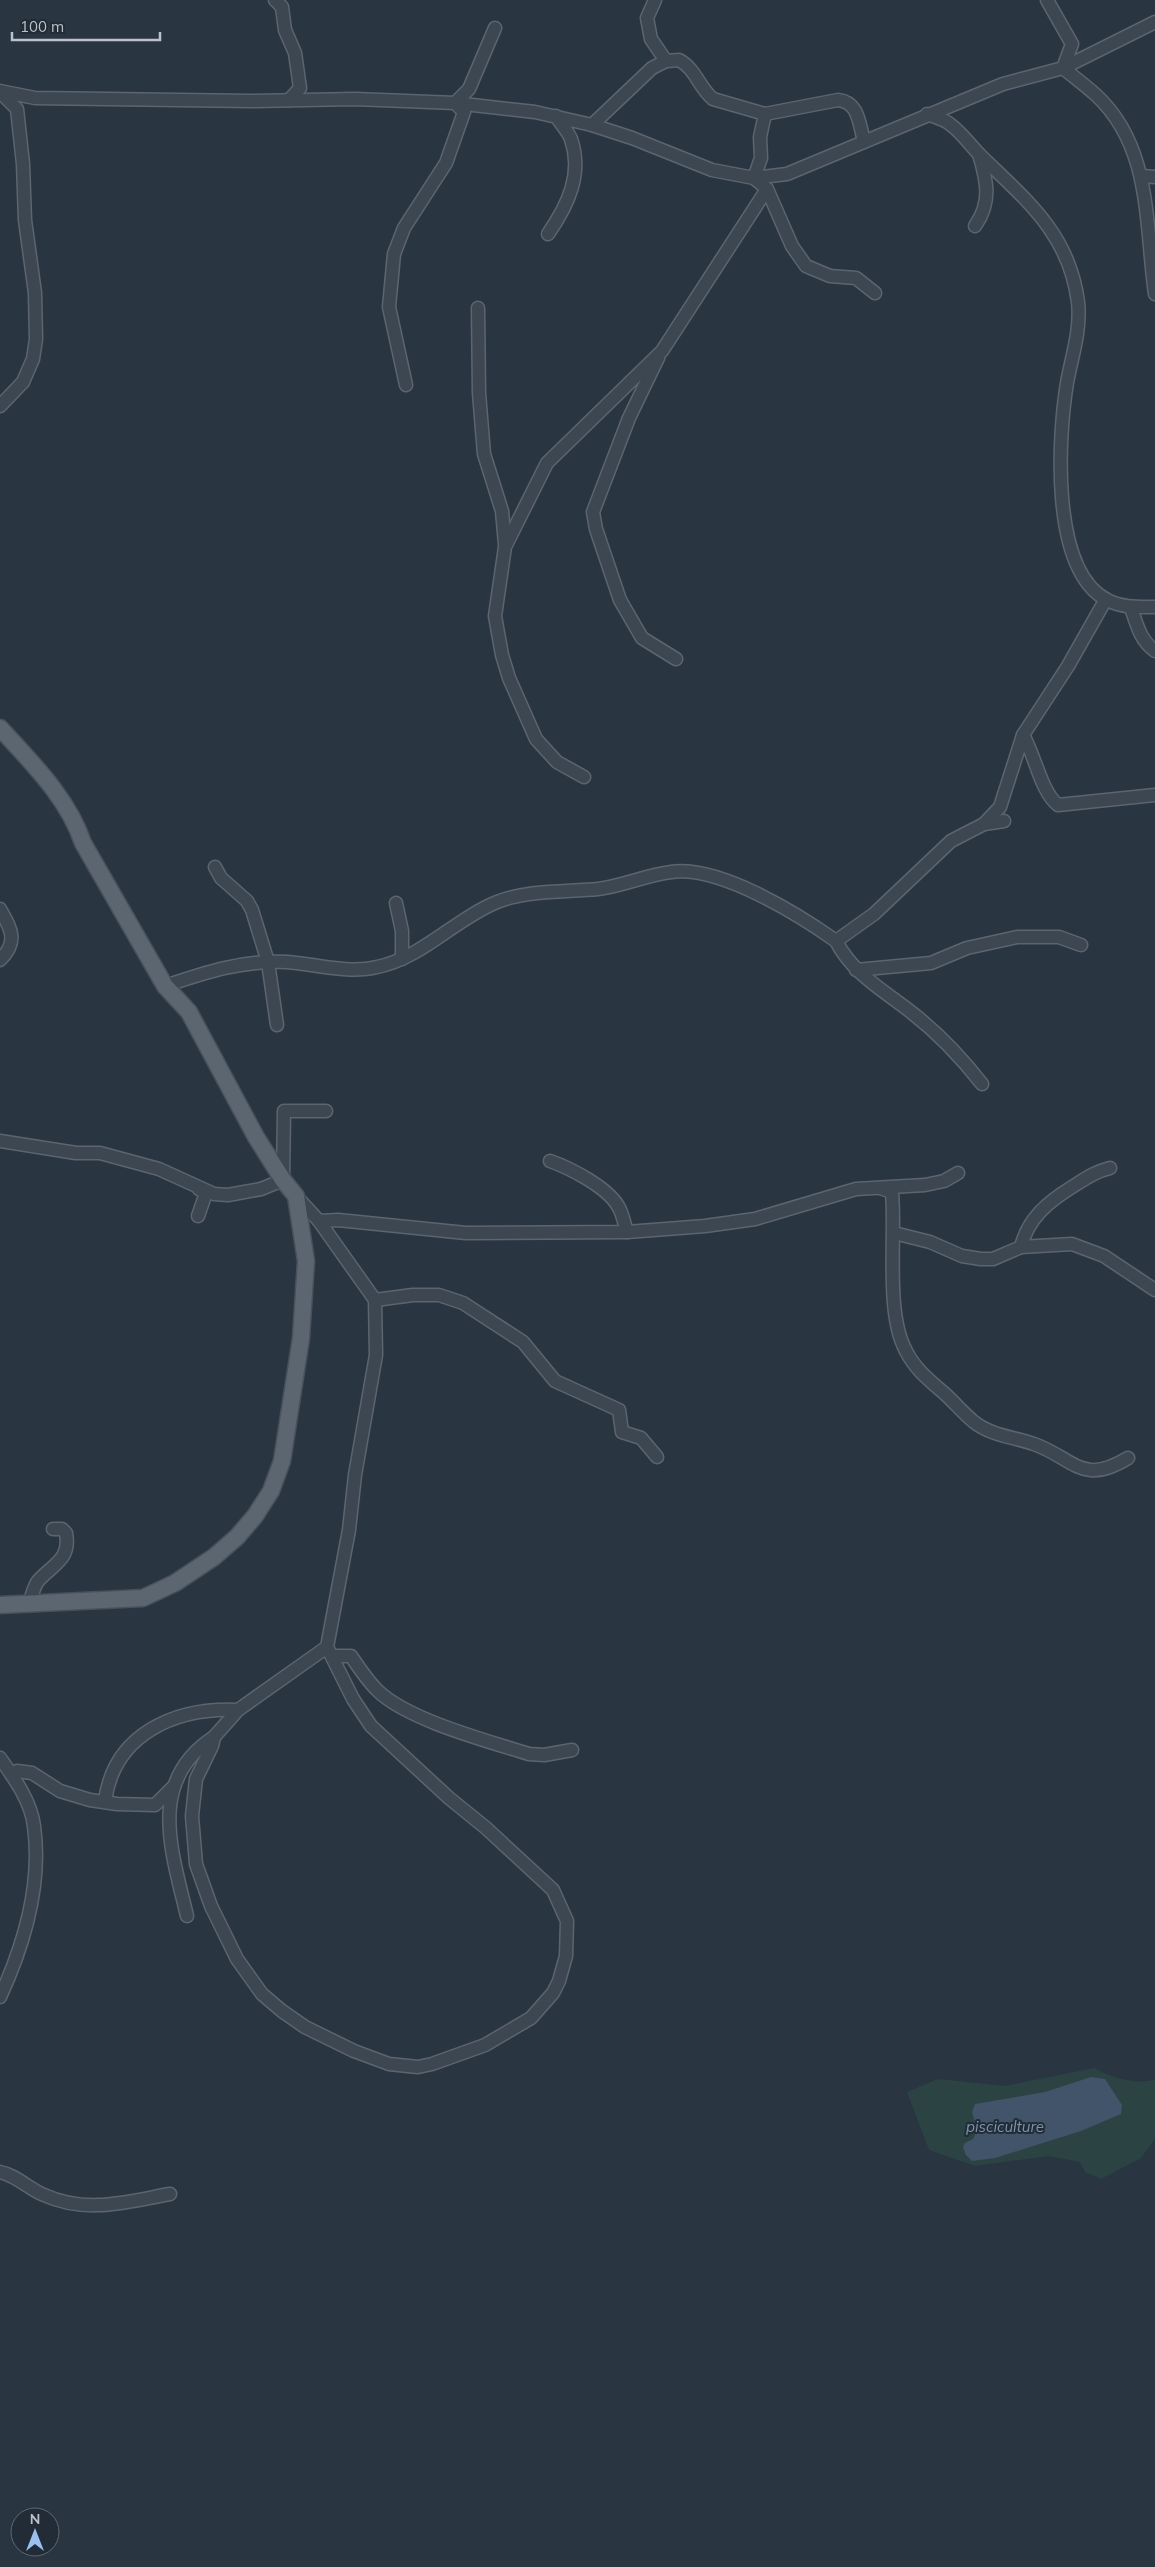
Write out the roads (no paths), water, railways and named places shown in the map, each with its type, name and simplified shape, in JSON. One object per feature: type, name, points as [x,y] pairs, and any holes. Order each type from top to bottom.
[{"type":"main road","points":[[0,728],[47,780],[76,820],[83,843],[165,986],[189,1012],[226,1085],[283,1180],[296,1196],[306,1261],[301,1338],[282,1461],[271,1491],[255,1516],[237,1537],[214,1557],[175,1583],[144,1598],[0,1605]]},
{"type":"street","points":[[275,0],[282,6],[285,30],[297,62],[300,88],[289,100]]},
{"type":"street","points":[[655,0],[647,18],[651,39],[666,61]]},
{"type":"street","points":[[1047,0],[1072,44],[1063,68]]},
{"type":"street","points":[[0,91],[35,98],[289,100],[355,98],[455,103],[556,116],[592,124],[712,170],[754,178],[787,174],[1003,84],[1063,68],[1155,22]]},
{"type":"street","points":[[455,103],[469,89],[495,28]]},
{"type":"street","points":[[592,124],[626,95],[641,77],[666,61],[679,60],[694,73],[707,94],[713,99],[765,114],[838,100],[848,101],[854,107],[864,141]]},
{"type":"street","points":[[1063,68],[1097,95],[1122,128],[1134,151],[1142,176],[1155,294]]},
{"type":"street","points":[[0,91],[17,109],[23,164],[25,220],[35,294],[36,339],[32,359],[23,382],[0,406]]},
{"type":"street","points":[[406,385],[389,307],[394,254],[404,228],[436,180],[452,149],[464,112],[455,103]]},
{"type":"street","points":[[754,178],[761,158],[760,137],[765,114]]},
{"type":"street","points":[[928,114],[950,123],[1039,213],[1059,242],[1071,268],[1078,302],[1079,332],[1067,384],[1061,444],[1062,500],[1067,535],[1083,575],[1106,599],[1131,608],[1155,607]]},
{"type":"street","points":[[548,234],[566,204],[575,182],[571,138],[556,116]]},
{"type":"street","points":[[975,226],[982,216],[988,200],[986,177],[979,154]]},
{"type":"street","points":[[1142,176],[1155,177]]},
{"type":"street","points":[[754,178],[767,189],[792,246],[806,266],[830,276],[856,278],[875,293]]},
{"type":"street","points":[[676,659],[642,638],[620,600],[596,529],[593,512],[629,418],[662,351],[767,189]]},
{"type":"street","points":[[478,308],[479,393],[484,454],[502,511],[505,547],[496,616],[502,655],[509,678],[536,739],[557,762],[584,777]]},
{"type":"street","points":[[505,547],[547,463],[662,351]]},
{"type":"street","points":[[984,824],[1000,807],[1023,735],[1068,666],[1106,599]]},
{"type":"street","points":[[1131,608],[1146,645],[1155,651]]},
{"type":"street","points":[[1023,735],[1032,751],[1051,799],[1058,805],[1155,795]]},
{"type":"street","points":[[836,941],[874,914],[951,841],[984,824],[1004,821]]},
{"type":"street","points":[[215,867],[221,878],[247,901],[252,910],[268,962],[276,1025]]},
{"type":"street","points":[[165,986],[233,965],[268,962],[351,969],[377,967],[402,958],[468,916],[512,897],[616,887],[671,872],[683,871],[729,882],[767,898],[816,926],[836,941],[856,970],[932,1029],[953,1049],[982,1084]]},
{"type":"street","points":[[396,904],[402,931],[402,958]]},
{"type":"street","points":[[0,909],[10,930],[12,944],[9,951],[0,960]]},
{"type":"street","points":[[856,970],[931,963],[967,948],[1017,937],[1059,937],[1081,945]]},
{"type":"street","points":[[199,1189],[214,1194],[228,1195],[261,1189],[283,1180],[284,1111],[326,1111]]},
{"type":"street","points":[[0,1141],[76,1153],[100,1153],[159,1169],[206,1193],[198,1216]]},
{"type":"street","points":[[550,1161],[565,1166],[606,1192],[617,1204],[626,1232]]},
{"type":"street","points":[[1021,1247],[1028,1226],[1056,1197],[1089,1175],[1110,1168]]},
{"type":"street","points":[[319,1221],[338,1220],[466,1233],[626,1232],[705,1226],[754,1219],[856,1189],[925,1185],[944,1181],[958,1173]]},
{"type":"street","points":[[880,1188],[892,1192],[897,1319],[905,1350],[922,1375],[974,1422],[1000,1435],[1034,1444],[1090,1470],[1105,1470],[1128,1458]]},
{"type":"street","points":[[214,1736],[212,1746],[196,1780],[192,1816],[196,1864],[211,1906],[237,1959],[262,1994],[305,2027],[354,2051],[402,2066],[432,2064],[485,2045],[531,2018],[553,1993],[566,1956],[567,1921],[553,1890],[371,1726],[353,1699],[329,1652],[349,1530],[355,1475],[376,1354],[375,1300],[319,1221],[296,1196]]},
{"type":"street","points":[[894,1232],[930,1242],[962,1256],[993,1260],[1021,1247],[1072,1244],[1104,1256],[1155,1290]]},
{"type":"street","points":[[375,1300],[413,1295],[439,1295],[463,1303],[523,1342],[555,1380],[619,1410],[622,1432],[641,1438],[657,1457]]},
{"type":"street","points":[[29,1603],[37,1582],[62,1562],[66,1544],[66,1533],[62,1529],[54,1528]]},
{"type":"street","points":[[187,1916],[170,1848],[169,1824],[173,1787],[180,1772],[191,1755],[214,1736],[238,1710],[329,1652],[351,1656],[378,1692],[410,1712],[529,1754],[544,1755],[572,1750]]},
{"type":"street","points":[[104,1801],[107,1782],[115,1764],[140,1737],[157,1726],[212,1709],[238,1710]]},
{"type":"street","points":[[0,1758],[29,1808],[34,1825],[36,1869],[28,1920],[11,1974],[0,1997]]},
{"type":"street","points":[[11,1774],[17,1771],[32,1773],[60,1791],[118,1804],[155,1805],[173,1787]]},
{"type":"street","points":[[0,2172],[9,2174],[43,2195],[80,2206],[116,2204],[170,2194]]},
{"type":"water","name":"pisciculture","points":[[1091,2077],[1105,2079],[1122,2105],[1121,2114],[1081,2131],[995,2158],[972,2161],[966,2155],[963,2147],[965,2143],[973,2139],[977,2130],[972,2112],[975,2104],[1045,2092]]}]
